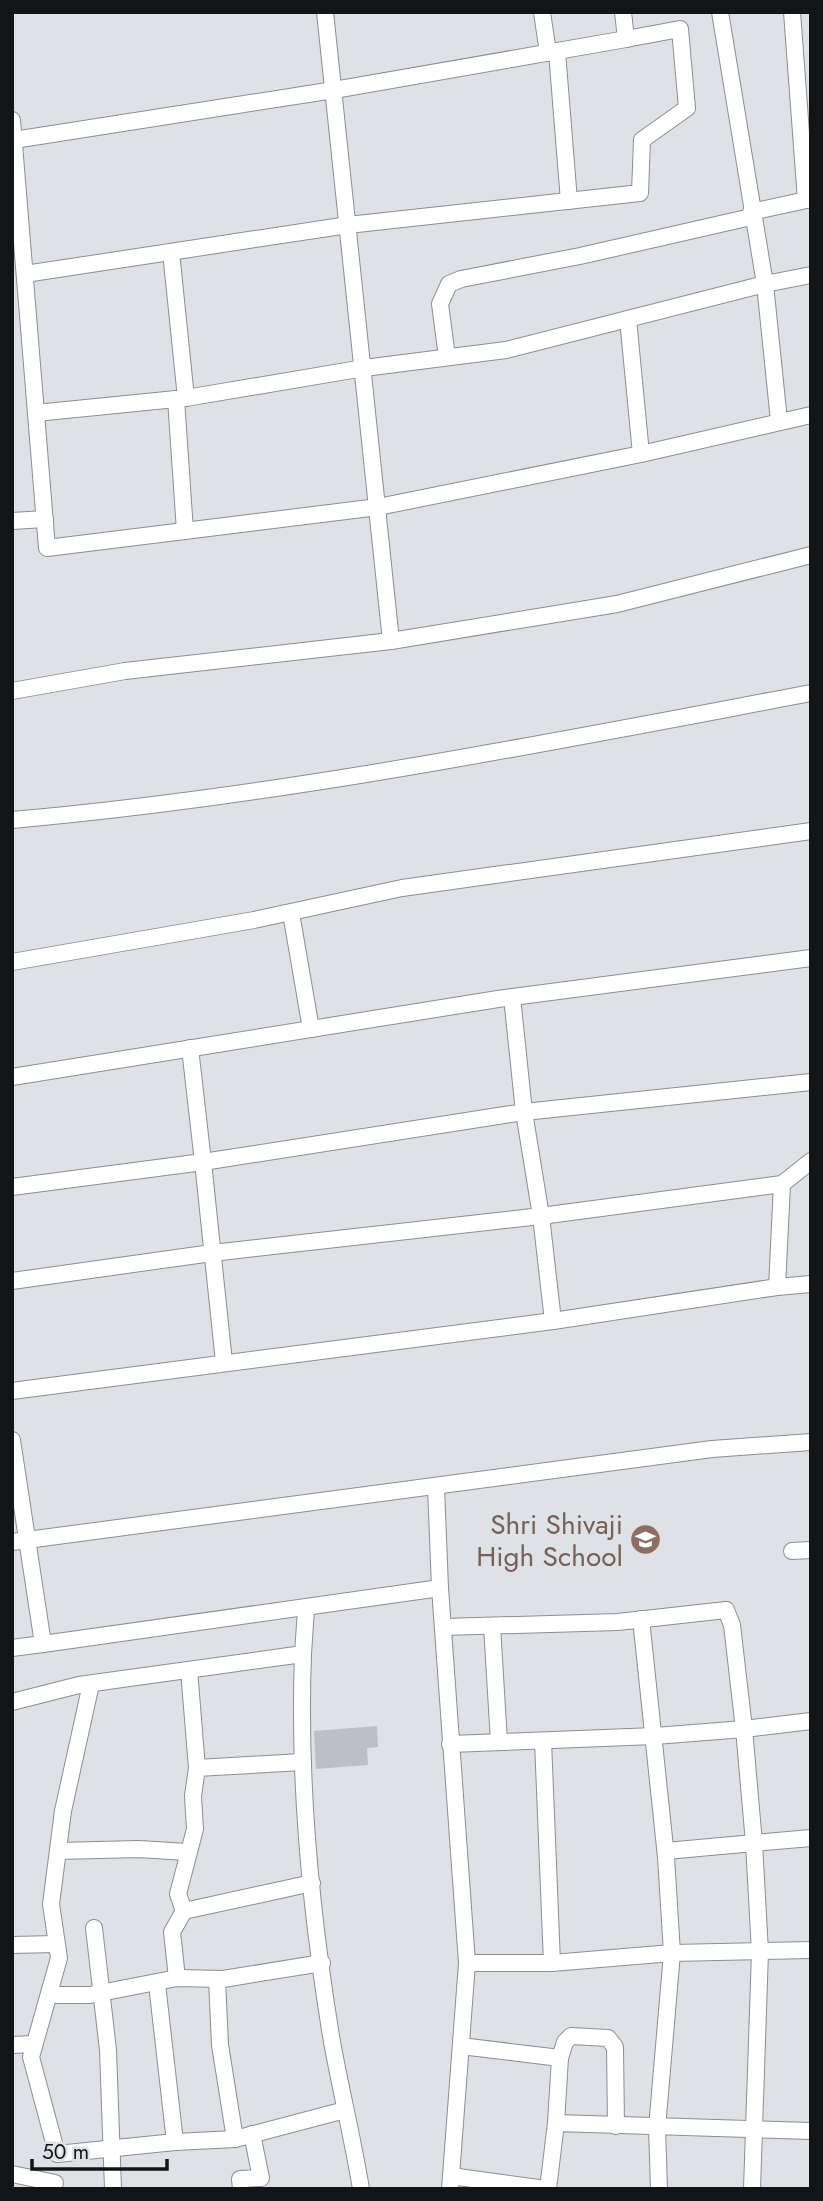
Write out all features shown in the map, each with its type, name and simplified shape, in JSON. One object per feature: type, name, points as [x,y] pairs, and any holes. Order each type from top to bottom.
[{"type":"street","points":[[325,12],[391,641]]},
{"type":"street","points":[[542,12],[552,53],[569,201]]},
{"type":"street","points":[[623,12],[626,38]]},
{"type":"street","points":[[720,12],[751,214],[765,284],[779,421]]},
{"type":"street","points":[[447,357],[440,304],[449,284],[461,279],[580,256],[808,199],[792,12]]},
{"type":"street","points":[[13,134],[334,90],[680,29],[687,108],[642,140],[640,193],[348,225],[25,274]]},
{"type":"street","points":[[12,120],[17,230],[25,274],[47,548],[378,507],[641,454],[811,415]]},
{"type":"street","points":[[170,252],[181,398],[185,531]]},
{"type":"street","points":[[36,413],[181,398],[364,368],[506,350],[765,284],[811,275]]},
{"type":"street","points":[[628,319],[641,454]]},
{"type":"street","points":[[12,337],[30,335]]},
{"type":"street","points":[[12,521],[45,519]]},
{"type":"street","points":[[12,691],[125,671],[391,641],[617,604],[811,555]]},
{"type":"street","points":[[12,821],[152,808],[401,768],[811,693]]},
{"type":"street","points":[[12,962],[291,913],[402,888],[811,831]]},
{"type":"street","points":[[291,913],[311,1029]]},
{"type":"street","points":[[12,1077],[512,998],[811,958]]},
{"type":"street","points":[[512,998],[524,1112],[541,1216],[553,1321]]},
{"type":"street","points":[[190,1048],[224,1362]]},
{"type":"street","points":[[12,1187],[203,1162],[524,1112],[811,1082]]},
{"type":"street","points":[[12,1281],[212,1253],[541,1216],[782,1184],[803,1172],[811,1161]]},
{"type":"street","points":[[777,1287],[782,1184]]},
{"type":"street","points":[[12,1391],[553,1321],[811,1284]]},
{"type":"street","points":[[12,1440],[21,1541],[43,1644]]},
{"type":"street","points":[[21,1541],[712,1448],[811,1442]]},
{"type":"street","points":[[436,1487],[450,1744],[467,1963],[450,2182],[547,2189],[556,2123],[560,2058],[565,2042],[571,2036],[612,2041],[615,2048],[616,2126]]},
{"type":"street","points":[[792,1551],[811,1550]]},
{"type":"street","points":[[12,1648],[306,1609],[440,1588]]},
{"type":"street","points":[[306,1609],[302,1762],[312,1883],[345,2110],[361,2189]]},
{"type":"street","points":[[443,1628],[641,1619],[726,1610],[732,1625],[744,1729],[760,1952],[752,2189]]},
{"type":"street","points":[[641,1619],[666,1851],[671,1952],[657,2128],[659,2189]]},
{"type":"street","points":[[492,1626],[499,1742]]},
{"type":"street","points":[[12,1702],[91,1684],[303,1654]]},
{"type":"street","points":[[177,1978],[173,1932],[184,1911],[178,1894],[195,1829],[193,1796],[197,1768],[189,1670]]},
{"type":"street","points":[[12,2174],[55,2186],[57,2154],[31,2057],[59,1958],[51,1904],[63,1811],[91,1684]]},
{"type":"street","points":[[450,1744],[655,1736],[811,1721]]},
{"type":"street","points":[[543,1741],[552,1963]]},
{"type":"street","points":[[197,1768],[302,1762]]},
{"type":"street","points":[[666,1851],[811,1838]]},
{"type":"street","points":[[58,1851],[139,1849],[187,1852]]},
{"type":"street","points":[[184,1911],[312,1883]]},
{"type":"street","points":[[94,1928],[108,2050],[114,2150],[113,2189]]},
{"type":"street","points":[[12,1945],[56,1944]]},
{"type":"street","points":[[467,1963],[552,1963],[671,1952],[811,1950]]},
{"type":"street","points":[[49,1995],[101,1993],[177,1978],[217,1979],[322,1963]]},
{"type":"street","points":[[217,1979],[220,2045],[235,2139]]},
{"type":"street","points":[[156,1984],[175,2142]]},
{"type":"street","points":[[12,2045],[34,2044]]},
{"type":"street","points":[[461,2046],[560,2058]]},
{"type":"street","points":[[57,2154],[235,2139],[345,2110]]},
{"type":"street","points":[[556,2123],[811,2131]]},
{"type":"street","points":[[241,2189],[240,2179],[261,2178],[252,2134]]},
{"type":"building","points":[[377,1726],[378,1747],[367,1748],[368,1765],[316,1769],[314,1731]]},
{"type":"place","name":"Shri Shivaji High School","points":[[646,1540]]}]
